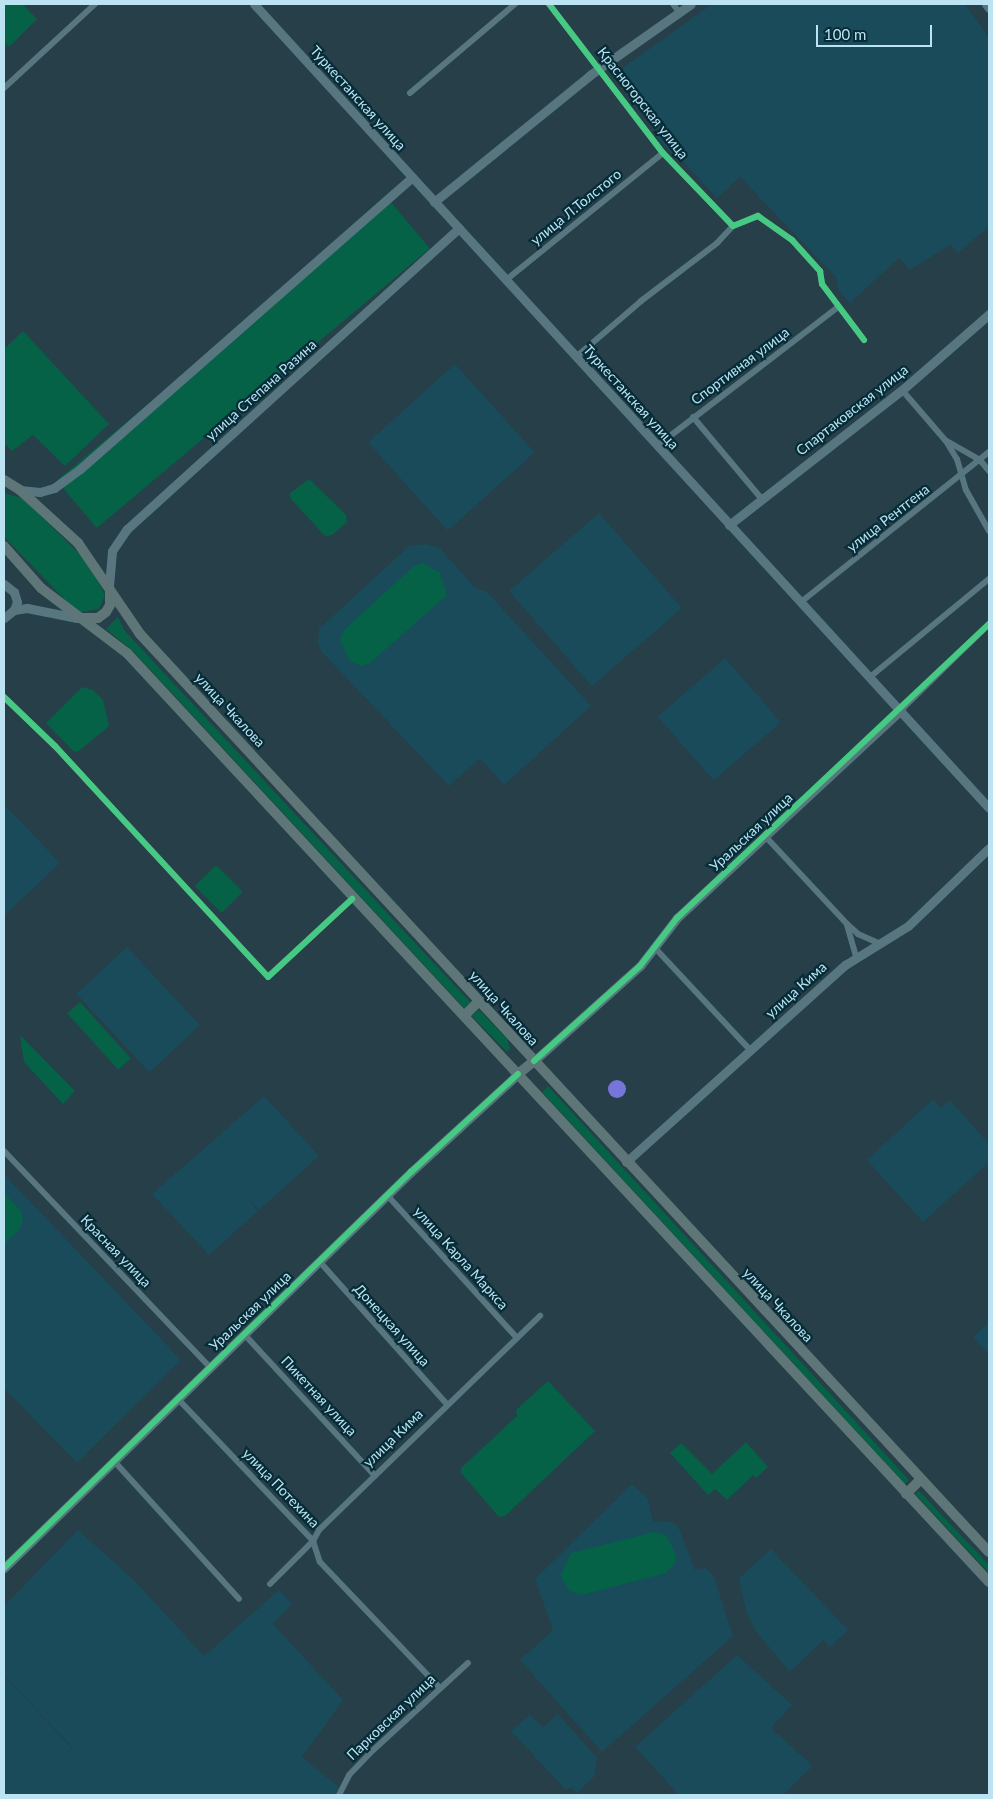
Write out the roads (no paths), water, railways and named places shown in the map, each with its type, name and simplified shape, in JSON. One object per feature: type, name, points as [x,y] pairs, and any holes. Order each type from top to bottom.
[{"type":"main road","name":"Туркестанская улица","points":[[254,4],[989,808]]},
{"type":"main road","points":[[434,202],[599,68],[691,4]]},
{"type":"main road","points":[[986,4],[989,8]]},
{"type":"main road","points":[[4,487],[40,492],[54,488],[80,469],[412,177]]},
{"type":"main road","name":"улица Степана Разина","points":[[109,586],[112,551],[127,529],[459,228]]},
{"type":"main road","name":"Спартаковская улица","points":[[729,525],[761,498],[902,390],[989,314]]},
{"type":"main road","name":"улица Чкалова","points":[[4,480],[20,490],[78,543],[140,634],[480,1001],[626,1162],[989,1552]]},
{"type":"main road","points":[[4,546],[41,588],[77,618],[127,653],[352,899],[464,1016],[989,1582]]},
{"type":"main road","points":[[4,584],[14,592],[18,602],[14,610],[4,618]]},
{"type":"main road","points":[[14,610],[39,609],[77,618],[98,618],[106,612],[110,605],[109,586]]},
{"type":"main road","name":"Уральская улица","points":[[4,1568],[387,1195],[518,1074],[640,966],[677,918],[901,710]]},
{"type":"main road","name":"улица Кима","points":[[626,1162],[856,956],[880,944],[908,926],[989,848]]},
{"type":"main road","points":[[464,1016],[480,1001]]},
{"type":"main road","points":[[906,1494],[921,1479]]},
{"type":"street","points":[[4,88],[95,4]]},
{"type":"street","points":[[410,93],[515,4]]},
{"type":"street","name":"Красногорская улица","points":[[550,4],[663,154],[732,226]]},
{"type":"street","points":[[673,4],[679,12]]},
{"type":"street","name":"улица Л.Толстого","points":[[506,280],[663,154]]},
{"type":"street","points":[[576,357],[641,301],[717,243],[732,226],[758,216],[768,220],[792,240],[820,271],[822,284],[864,340]]},
{"type":"street","name":"Спортивная улица","points":[[657,446],[838,307]]},
{"type":"street","points":[[902,390],[946,440],[957,459],[960,476],[989,531]]},
{"type":"street","points":[[693,417],[761,498]]},
{"type":"street","points":[[946,440],[980,460],[989,471]]},
{"type":"street","name":"улица Рентгена","points":[[801,602],[989,452]]},
{"type":"street","points":[[870,677],[989,579]]},
{"type":"street","name":"Уральская улица","points":[[901,710],[989,624]]},
{"type":"street","points":[[4,697],[55,746],[268,977],[352,899]]},
{"type":"street","points":[[766,836],[846,924],[858,934],[880,944]]},
{"type":"street","points":[[846,924],[856,956]]},
{"type":"street","points":[[655,948],[750,1050]]},
{"type":"street","name":"Красная улица","points":[[4,1151],[210,1367]]},
{"type":"street","name":"улица Карла Маркса","points":[[387,1195],[517,1338]]},
{"type":"street","name":"Донецкая улица","points":[[319,1261],[447,1404]]},
{"type":"street","name":"улица Кима","points":[[270,1584],[313,1541],[319,1530],[540,1316]]},
{"type":"street","name":"Пикетная улица","points":[[244,1334],[374,1476]]},
{"type":"street","name":"улица Потехина","points":[[178,1399],[313,1541],[320,1562],[440,1688]]},
{"type":"street","points":[[114,1461],[240,1599]]},
{"type":"street","name":"Парковская улица","points":[[339,1795],[354,1769],[468,1662]]}]
